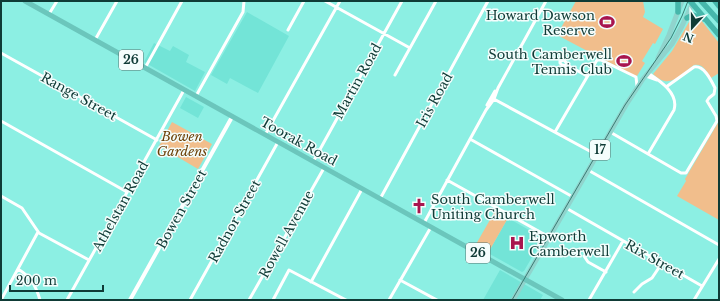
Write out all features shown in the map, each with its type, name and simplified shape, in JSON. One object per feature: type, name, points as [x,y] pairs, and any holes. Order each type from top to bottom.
[{"type":"highway","name":"Toorak Road","points":[[25,1],[562,300]]},
{"type":"highway","points":[[678,1],[678,12]]},
{"type":"highway","points":[[702,1],[719,21]]},
{"type":"highway","points":[[715,1],[719,6]]},
{"type":"highway","points":[[692,2],[719,35]]},
{"type":"highway","points":[[687,18],[695,15],[709,22]]},
{"type":"main road","name":"17","points":[[654,66],[669,35],[682,1]]},
{"type":"main road","name":"17","points":[[513,300],[610,132],[638,87],[668,49],[687,18],[692,2]]},
{"type":"street","points":[[49,14],[57,1]]},
{"type":"street","points":[[95,40],[117,1]]},
{"type":"street","points":[[145,68],[182,1]]},
{"type":"street","points":[[196,96],[243,12],[244,1]]},
{"type":"street","points":[[288,30],[304,1]]},
{"type":"street","points":[[325,1],[410,48]]},
{"type":"street","points":[[265,135],[340,1]]},
{"type":"street","name":"Martin Road","points":[[313,162],[402,1]]},
{"type":"street","points":[[395,74],[436,1]]},
{"type":"street","name":"Iris Road","points":[[380,199],[488,1]]},
{"type":"street","points":[[424,223],[486,110],[488,103],[493,98],[546,1]]},
{"type":"street","name":"Range Street","points":[[1,52],[157,140]]},
{"type":"street","points":[[554,132],[598,59],[636,77],[638,87]]},
{"type":"street","points":[[569,66],[587,76]]},
{"type":"street","points":[[610,132],[682,174],[686,172],[717,121],[716,116],[707,102],[714,94],[715,88],[702,68],[698,67],[694,67],[666,87]]},
{"type":"street","points":[[647,74],[666,87],[674,99],[674,108],[648,154]]},
{"type":"street","name":"Athelstan Road","points":[[67,300],[184,90]]},
{"type":"street","points":[[493,98],[597,155]]},
{"type":"street","name":"Bowen Street","points":[[130,300],[232,117]]},
{"type":"street","points":[[1,121],[127,192]]},
{"type":"street","points":[[470,139],[573,196]]},
{"type":"street","name":"Radnor Street","points":[[190,300],[278,142]]},
{"type":"street","name":"Rowell Avenue","points":[[249,300],[324,168]]},
{"type":"street","points":[[588,170],[719,246]]},
{"type":"street","points":[[447,180],[549,237]]},
{"type":"street","points":[[311,282],[362,189]]},
{"type":"street","points":[[1,196],[22,208],[38,232],[89,260]]},
{"type":"street","name":"Rix Street","points":[[566,208],[702,286]]},
{"type":"street","points":[[389,300],[431,227]]},
{"type":"street","points":[[1,300],[38,232]]},
{"type":"street","points":[[589,300],[624,241]]},
{"type":"street","points":[[584,256],[588,262],[606,272]]},
{"type":"street","points":[[694,300],[719,259]]},
{"type":"street","points":[[634,292],[642,284],[652,278],[662,263]]},
{"type":"street","points":[[18,269],[28,275],[34,283],[40,300]]},
{"type":"street","points":[[273,300],[289,270],[346,300]]},
{"type":"street","points":[[400,280],[437,300]]},
{"type":"shaded area","points":[[247,12],[289,36],[258,93],[230,78],[227,84],[211,75]]},
{"type":"shaded area","points":[[154,43],[170,51],[173,46],[189,55],[186,62],[205,72],[195,91],[144,62]]},
{"type":"shaded area","points":[[186,97],[204,107],[198,118],[180,108]]},
{"type":"shaded area","name":"Epworth Camberwell","points":[[508,218],[543,238],[522,272],[488,253]]},
{"type":"shaded area","points":[[500,270],[543,295],[540,300],[483,300]]},
{"type":"green space","points":[[576,1],[643,1],[645,12],[643,17],[663,29],[655,44],[653,43],[642,61],[645,63],[637,76],[557,35]]},
{"type":"green space","points":[[692,18],[701,20],[719,43],[719,73],[711,78],[700,65],[694,65],[674,80],[664,81],[659,79],[653,74],[672,51]]},
{"type":"green space","points":[[719,121],[719,220],[677,196],[686,181],[685,179]]},
{"type":"green space","name":"Bowen Gardens","points":[[172,122],[212,144],[198,169],[159,146]]},
{"type":"green space","points":[[495,211],[508,218],[488,253],[475,246]]},
{"type":"tram line","points":[[512,300],[625,105],[671,38],[688,1]]},
{"type":"place","name":"Howard Dawson Reserve","points":[[607,22]]},
{"type":"place","name":"South Camberwell Tennis Club","points":[[624,61]]},
{"type":"place","name":"South Camberwell Uniting Church","points":[[419,206]]},
{"type":"place","name":"Epworth Camberwell","points":[[517,243]]}]
